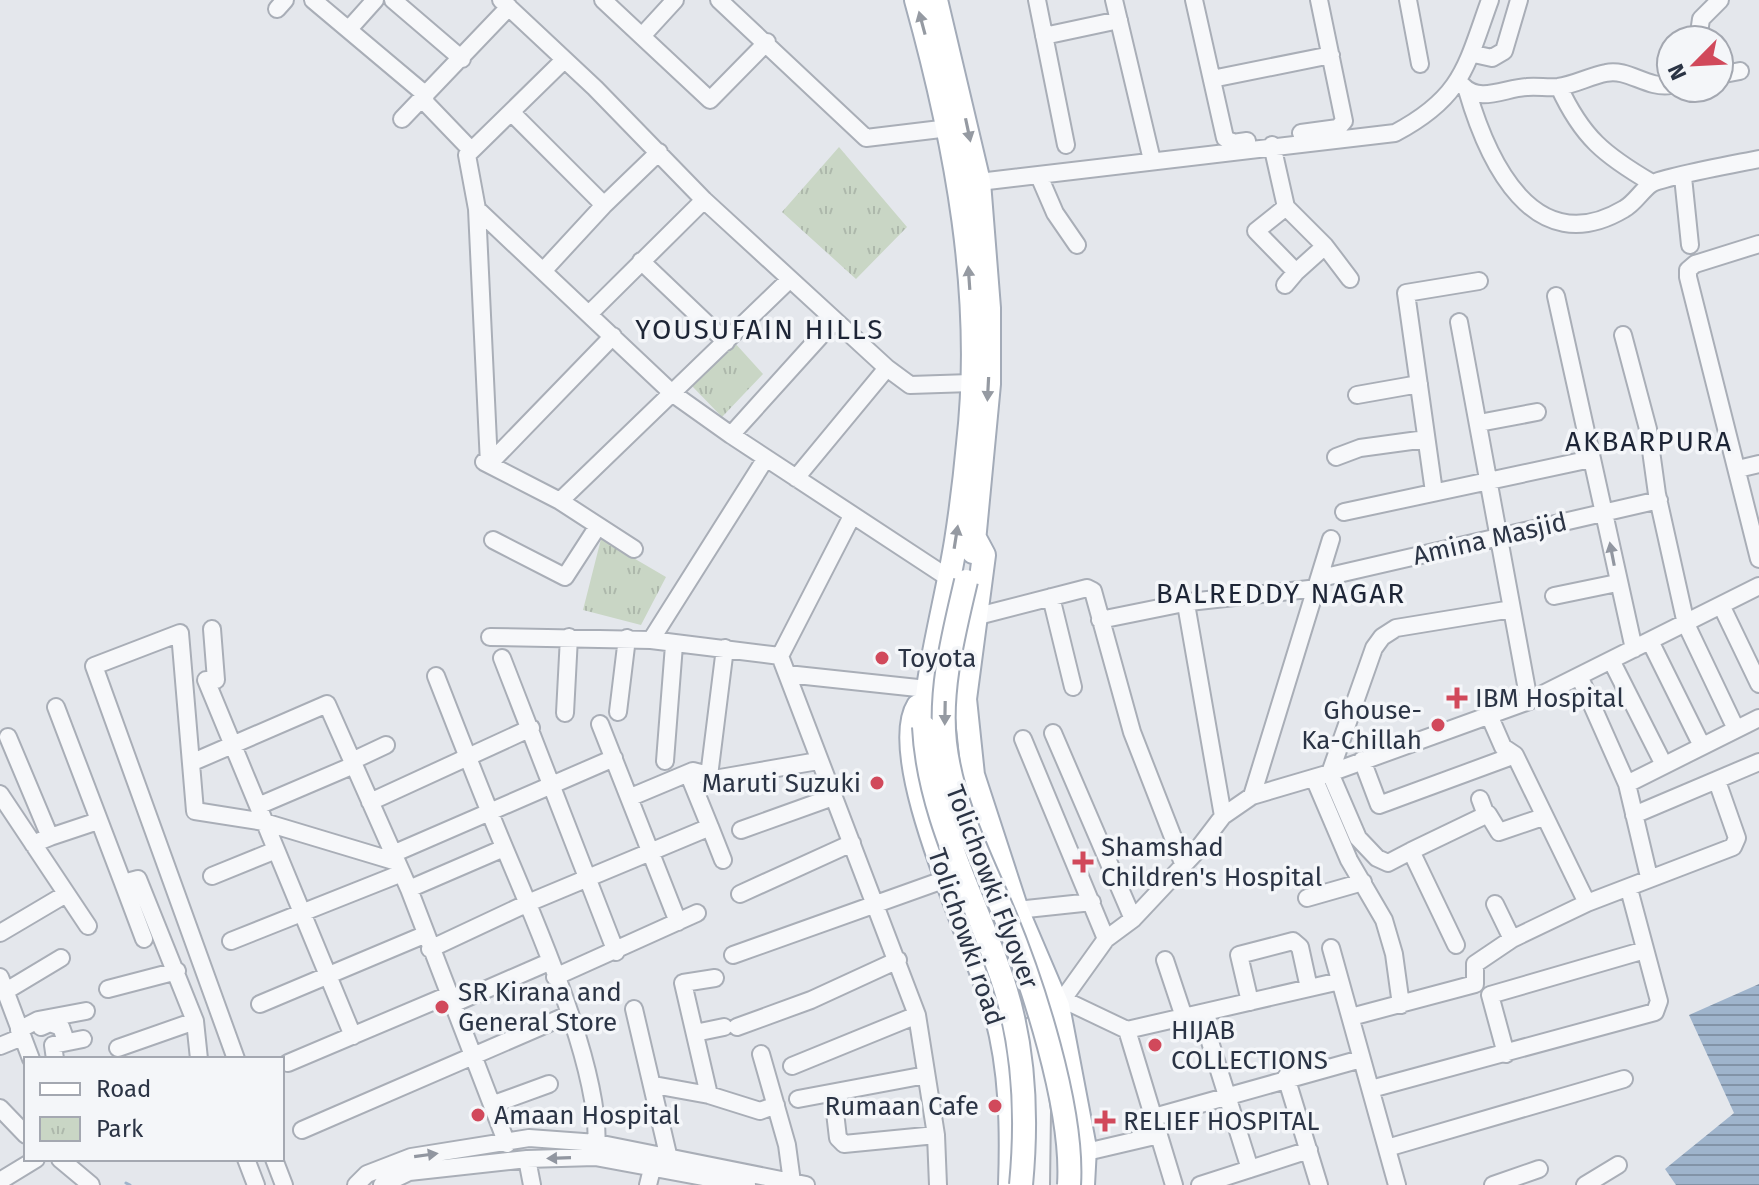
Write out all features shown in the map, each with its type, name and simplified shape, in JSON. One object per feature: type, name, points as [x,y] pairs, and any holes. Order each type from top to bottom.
[{"type":"main road","points":[[916,0],[949,128],[966,248],[971,383],[957,579],[927,692]]},
{"type":"main road","points":[[936,0],[979,182],[989,308],[989,384],[976,540],[984,555],[965,699],[973,775],[1017,910],[1060,1002],[1085,1148],[1083,1185]]},
{"type":"main road","name":"Tolichowki Flyover","points":[[976,540],[957,579],[945,693],[945,740],[950,772],[967,830],[1003,913],[1042,1021],[1069,1146],[1069,1185]]},
{"type":"main road","name":"Tolichowki Flyover","points":[[927,692],[924,727],[935,794],[959,869],[1000,970],[1016,1035],[1026,1121],[1021,1185]]},
{"type":"main road","name":"Tolichowki road","points":[[927,692],[910,722],[910,745],[927,818],[946,879],[966,925],[1000,1032],[1009,1083],[1010,1185]]},
{"type":"street","points":[[313,0],[424,97],[471,150]]},
{"type":"street","points":[[349,29],[375,0]]},
{"type":"street","points":[[393,0],[462,59]]},
{"type":"street","points":[[603,0],[710,100],[767,42]]},
{"type":"street","points":[[642,36],[675,0]]},
{"type":"street","points":[[719,0],[866,138],[949,128]]},
{"type":"street","points":[[1037,0],[1066,145]]},
{"type":"street","points":[[1114,0],[1151,156]]},
{"type":"street","points":[[1198,1],[1212,79],[1228,142],[1338,128],[1344,121],[1319,0]]},
{"type":"street","points":[[1408,0],[1420,64]]},
{"type":"street","points":[[979,182],[1272,145],[1395,133],[1431,112],[1462,86],[1490,0]]},
{"type":"street","points":[[1474,54],[1492,58],[1504,51],[1519,0]]},
{"type":"street","points":[[1700,24],[1701,19],[1720,0]]},
{"type":"street","points":[[402,119],[462,59],[505,3],[659,152],[704,200],[887,368],[910,385],[971,383]]},
{"type":"street","points":[[1044,36],[1119,20]]},
{"type":"street","points":[[1212,79],[1331,55]]},
{"type":"street","points":[[487,463],[477,209],[467,160],[471,150],[563,61]]},
{"type":"street","points":[[1735,72],[1740,71]]},
{"type":"street","points":[[1462,86],[1484,95],[1523,87],[1559,87],[1610,72],[1620,72],[1655,84]]},
{"type":"street","points":[[1462,86],[1486,148],[1502,178],[1538,214],[1557,222],[1574,223],[1607,217],[1633,203],[1652,183],[1759,159]]},
{"type":"street","points":[[1559,87],[1576,123],[1598,149],[1652,183]]},
{"type":"street","points":[[511,112],[604,205]]},
{"type":"street","points":[[1272,145],[1286,207],[1325,246],[1350,279]]},
{"type":"street","points":[[544,270],[659,152]]},
{"type":"street","points":[[1039,176],[1055,213],[1077,245]]},
{"type":"street","points":[[1683,177],[1690,245]]},
{"type":"street","points":[[589,314],[704,200]]},
{"type":"street","points":[[1286,207],[1256,231],[1290,278],[1325,246]]},
{"type":"street","points":[[477,209],[672,393],[852,516],[957,579]]},
{"type":"street","points":[[1759,244],[1688,270],[1759,559]]},
{"type":"street","points":[[641,261],[726,342]]},
{"type":"street","points":[[560,501],[789,280]]},
{"type":"street","points":[[1434,492],[1406,293],[1479,281]]},
{"type":"street","points":[[1556,296],[1634,649]]},
{"type":"street","points":[[731,435],[834,321]]},
{"type":"street","points":[[1459,322],[1529,701]]},
{"type":"street","points":[[1623,335],[1648,429],[1659,500],[1686,624],[1736,729]]},
{"type":"street","points":[[487,463],[613,336]]},
{"type":"street","points":[[796,478],[887,368]]},
{"type":"street","points":[[1357,395],[1419,384]]},
{"type":"street","points":[[1479,423],[1537,412]]},
{"type":"street","points":[[1336,457],[1360,448],[1426,439]]},
{"type":"street","points":[[651,640],[683,584],[766,458]]},
{"type":"street","points":[[1344,512],[1491,483],[1591,459]]},
{"type":"street","points":[[487,463],[560,501],[634,549]]},
{"type":"street","points":[[1738,469],[1759,464]]},
{"type":"street","name":"Amina Masjid","points":[[1100,620],[1320,583],[1498,536],[1659,500]]},
{"type":"street","points":[[852,516],[780,656],[917,1015],[936,1135],[938,1185]]},
{"type":"street","points":[[493,540],[565,577],[598,526]]},
{"type":"street","points":[[1252,796],[1320,583],[1331,539]]},
{"type":"street","points":[[1554,596],[1617,583]]},
{"type":"street","points":[[1000,1032],[1030,1027],[1060,1002],[1083,976],[1106,939],[1133,919],[1223,816],[1252,796],[1322,776],[1529,701],[1759,586]]},
{"type":"street","points":[[978,616],[1089,589],[1093,593],[1132,732],[1183,863]]},
{"type":"street","points":[[1051,597],[1073,687]]},
{"type":"street","points":[[1186,604],[1223,816]]},
{"type":"street","points":[[1721,605],[1759,684]]},
{"type":"street","points":[[1401,1005],[1394,954],[1384,920],[1349,860],[1322,776],[1374,648],[1382,637],[1396,628],[1512,609]]},
{"type":"street","points":[[212,629],[216,680],[206,680],[353,1036]]},
{"type":"street","points":[[235,1057],[94,666],[180,633],[195,811],[261,814],[398,863]]},
{"type":"street","points":[[490,637],[627,638],[780,656]]},
{"type":"street","points":[[565,713],[569,637]]},
{"type":"street","points":[[618,712],[627,638]]},
{"type":"street","points":[[1650,641],[1702,746]]},
{"type":"street","points":[[665,761],[674,645]]},
{"type":"street","points":[[709,776],[725,648]]},
{"type":"street","points":[[502,658],[616,952]]},
{"type":"street","points":[[1612,662],[1664,765]]},
{"type":"street","points":[[787,674],[927,692]]},
{"type":"street","points":[[436,676],[570,1014],[590,1090],[596,1150]]},
{"type":"street","points":[[1580,678],[1627,784],[1649,877]]},
{"type":"street","points":[[193,762],[327,704],[409,889],[507,1144]]},
{"type":"street","points":[[56,707],[98,821],[162,934],[195,1021],[199,1057]]},
{"type":"street","points":[[1489,715],[1503,747],[1515,755],[1587,903]]},
{"type":"street","points":[[1627,784],[1759,718]]},
{"type":"street","points":[[600,724],[678,922]]},
{"type":"street","points":[[370,802],[531,728]]},
{"type":"street","points":[[1053,733],[1133,919]]},
{"type":"street","points":[[8,737],[50,837]]},
{"type":"street","points":[[1023,739],[1106,939]]},
{"type":"street","points":[[261,814],[386,745]]},
{"type":"street","points":[[1362,760],[1379,805],[1515,755]]},
{"type":"street","points":[[231,941],[303,914],[489,811],[614,758]]},
{"type":"street","points":[[631,797],[698,770],[720,778],[818,761]]},
{"type":"street","points":[[1634,815],[1759,762]]},
{"type":"street","points":[[688,773],[723,860]]},
{"type":"street","points":[[1322,776],[1364,847],[1388,863],[1483,807],[1490,813],[1499,832],[1543,817]]},
{"type":"street","points":[[1351,1017],[1475,984],[1475,964],[1512,939],[1587,903],[1736,845],[1737,838],[1717,781]]},
{"type":"street","points":[[0,794],[88,926]]},
{"type":"street","points":[[741,830],[833,797]]},
{"type":"street","points":[[33,844],[98,821]]},
{"type":"street","points":[[260,1004],[328,974],[427,942],[528,903],[710,827]]},
{"type":"street","points":[[740,894],[852,843]]},
{"type":"street","points":[[409,889],[504,848]]},
{"type":"street","points":[[212,876],[276,850]]},
{"type":"street","points":[[1411,851],[1456,945]]},
{"type":"street","points":[[130,881],[167,872]]},
{"type":"street","points":[[733,955],[874,902],[946,879]]},
{"type":"street","points":[[130,881],[144,939]]},
{"type":"street","points":[[1307,898],[1363,882]]},
{"type":"street","points":[[1371,1089],[1655,1012],[1659,1001],[1629,889]]},
{"type":"street","points":[[0,933],[66,894]]},
{"type":"street","points":[[1017,910],[1092,902]]},
{"type":"street","points":[[1495,904],[1512,939]]},
{"type":"street","points":[[288,1063],[453,998],[616,952],[697,913]]},
{"type":"street","points":[[162,934],[187,926]]},
{"type":"street","points":[[1250,1002],[1239,955],[1280,944],[1297,942],[1309,988]]},
{"type":"street","points":[[1331,948],[1397,1185]]},
{"type":"street","points":[[1506,1054],[1490,995],[1645,950]]},
{"type":"street","points":[[30,1057],[16,1029],[4,990],[61,958]]},
{"type":"street","points":[[695,1033],[730,1027],[811,1000],[898,960]]},
{"type":"street","points":[[1165,960],[1184,1017]]},
{"type":"street","points":[[108,989],[177,971]]},
{"type":"street","points":[[709,1095],[683,983],[715,978]]},
{"type":"street","points":[[1060,1002],[1127,1030],[1340,981]]},
{"type":"street","points":[[634,1009],[670,1162]]},
{"type":"street","points":[[0,1046],[16,1029],[38,1020],[86,1011]]},
{"type":"street","points":[[1201,1013],[1250,1169]]},
{"type":"street","points":[[302,1130],[476,1058],[570,1014]]},
{"type":"street","points":[[792,1066],[917,1015]]},
{"type":"street","points":[[118,1048],[195,1021]]},
{"type":"street","points":[[16,1029],[50,1023],[61,1027],[66,1041]]},
{"type":"street","points":[[1030,1027],[1042,1111],[1041,1185]]},
{"type":"street","points":[[1127,1030],[1174,1185]]},
{"type":"street","points":[[55,1057],[53,1045],[83,1039]]},
{"type":"street","points":[[356,1185],[367,1174],[411,1157],[507,1144],[529,1138],[763,1181],[799,1184],[761,1054]]},
{"type":"street","points":[[1154,1117],[1286,1077],[1361,1059]]},
{"type":"street","points":[[798,1099],[833,1095],[926,1075]]},
{"type":"street","points":[[1286,1077],[1319,1185]]},
{"type":"street","points":[[1387,1148],[1624,1079]]},
{"type":"street","points":[[494,1104],[549,1084]]},
{"type":"street","points":[[654,1085],[709,1095],[760,1111],[776,1105]]},
{"type":"street","points":[[833,1095],[838,1138],[844,1144],[936,1135]]},
{"type":"street","points":[[0,1108],[14,1131]]},
{"type":"street","points":[[1085,1148],[1095,1150],[1159,1135]]},
{"type":"street","points":[[382,1185],[409,1172],[596,1150],[653,1165],[670,1162],[747,1185]]},
{"type":"street","points":[[1200,1185],[1309,1150]]},
{"type":"street","points":[[527,1159],[532,1185]]},
{"type":"street","points":[[0,1181],[33,1161]]},
{"type":"street","points":[[62,1161],[91,1185]]},
{"type":"street","points":[[247,1161],[256,1185]]},
{"type":"street","points":[[275,1161],[284,1185]]},
{"type":"street","points":[[648,1185],[653,1165]]},
{"type":"street","points":[[1587,1184],[1618,1165]]},
{"type":"street","points":[[1493,1185],[1539,1169]]},
{"type":"green space","points":[[839,147],[907,227],[856,279],[782,212]]},
{"type":"green space","points":[[734,342],[763,374],[722,417],[692,386]]},
{"type":"green space","points":[[601,539],[666,577],[641,625],[583,610]]},
{"type":"water","points":[[1759,984],[1759,1185],[1676,1185],[1665,1169],[1734,1113],[1689,1015]]},
{"type":"waterway","points":[[126,1183],[130,1185]]},
{"type":"place","name":"Toyota","points":[[882,658]]},
{"type":"place","name":"IBM Hospital","points":[[1457,698]]},
{"type":"place","name":"Ghouse- Ka-Chillah","points":[[1438,725]]},
{"type":"place","name":"Maruti Suzuki","points":[[877,783]]},
{"type":"place","name":"Shamshad Children's Hospital","points":[[1083,862]]},
{"type":"place","name":"SR Kirana and General Store","points":[[442,1007]]},
{"type":"place","name":"HIJAB COLLECTIONS","points":[[1155,1045]]},
{"type":"place","name":"Rumaan Cafe","points":[[995,1106]]},
{"type":"place","name":"Amaan Hospital","points":[[478,1115]]},
{"type":"place","name":"RELIEF HOSPITAL","points":[[1105,1121]]},
{"type":"district","name":"YOUSUFAIN HILLS","points":[[760,329]]},
{"type":"district","name":"AKBARPURA","points":[[1649,441]]},
{"type":"district","name":"BALREDDY NAGAR","points":[[1281,593]]}]
